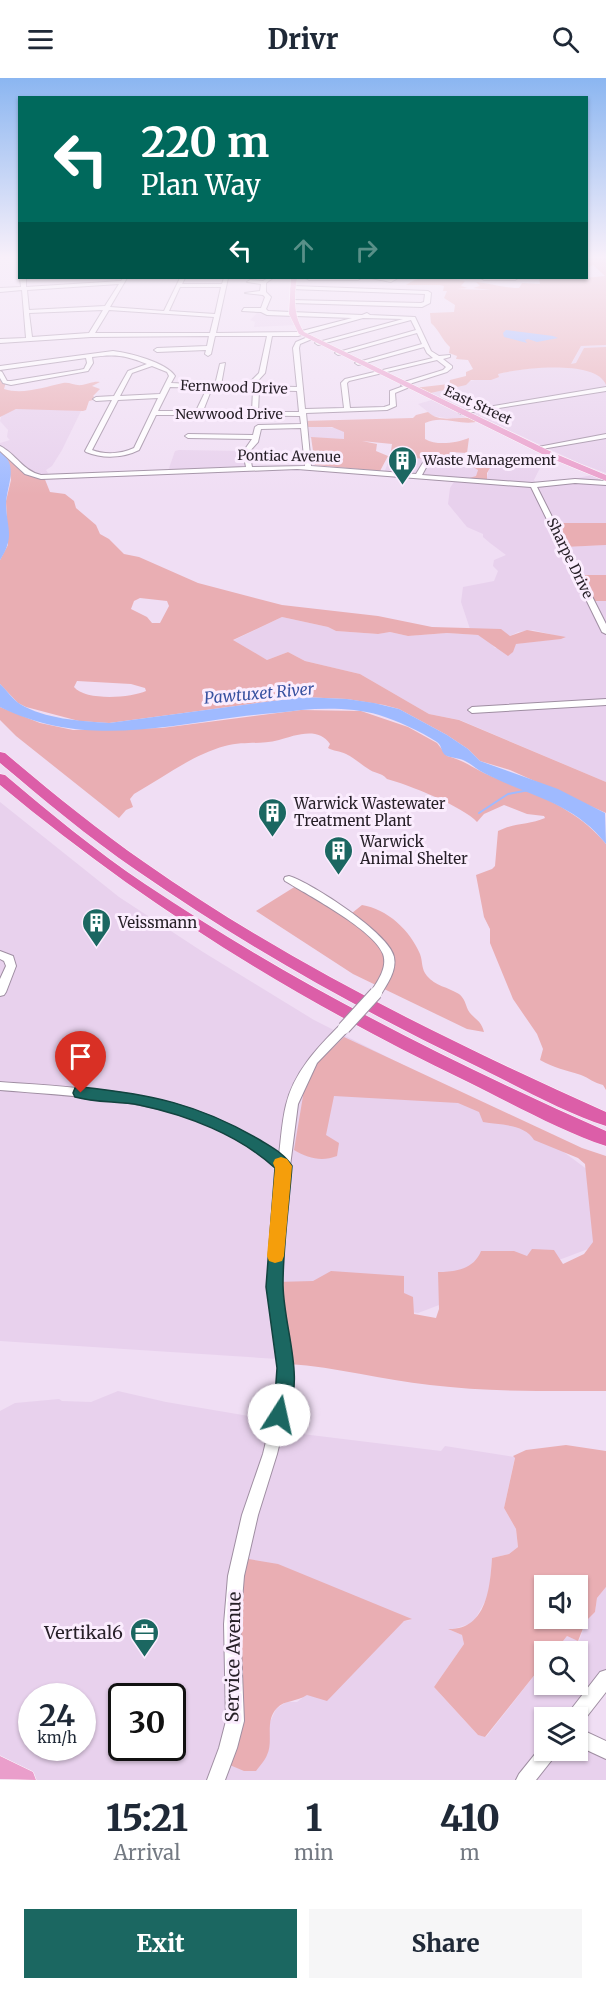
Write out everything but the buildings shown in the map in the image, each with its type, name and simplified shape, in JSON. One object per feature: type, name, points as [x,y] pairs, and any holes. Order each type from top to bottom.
[{"type":"highway","points":[[0,756],[61,807],[124,854],[268,947],[426,1034],[606,1119]]},
{"type":"highway","points":[[0,778],[121,874],[266,967],[429,1055],[606,1139]]},
{"type":"main road","name":"East Street","points":[[307,336],[536,448],[603,477]]},
{"type":"main road","points":[[0,1767],[25,1780]]},
{"type":"street","points":[[0,341],[69,336]]},
{"type":"street","points":[[157,350],[208,351],[211,336]]},
{"type":"street","points":[[247,388],[262,373],[270,336]]},
{"type":"street","points":[[308,467],[296,345],[330,336]]},
{"type":"street","points":[[338,353],[398,336]]},
{"type":"street","points":[[406,385],[449,368],[450,365],[429,352],[421,336]]},
{"type":"street","points":[[358,363],[425,345]]},
{"type":"street","points":[[89,356],[90,363],[86,370],[80,372],[11,383],[5,382],[0,371],[89,356],[123,353],[170,370],[172,376],[136,451],[96,454],[88,451],[130,372],[152,364]]},
{"type":"street","points":[[347,410],[345,381],[436,357],[448,356]]},
{"type":"street","points":[[198,415],[223,364]]},
{"type":"street","name":"Fernwood Drive","points":[[167,385],[300,389]]},
{"type":"street","name":"Newwood Drive","points":[[155,413],[255,414],[390,408],[393,405],[392,392],[406,385]]},
{"type":"street","points":[[255,414],[256,388]]},
{"type":"street","points":[[461,412],[606,389]]},
{"type":"street","points":[[96,399],[162,396]]},
{"type":"street","points":[[249,468],[246,452],[255,442],[256,430],[262,427],[304,426]]},
{"type":"street","points":[[188,436],[255,437]]},
{"type":"street","points":[[536,448],[606,436]]},
{"type":"street","name":"Pontiac Avenue","points":[[0,448],[13,457],[26,474],[51,477],[308,467],[533,485],[603,477]]},
{"type":"street","points":[[418,476],[426,462]]},
{"type":"street","name":"Pontiac Avenue","points":[[561,482],[606,483]]},
{"type":"street","name":"Sharpe Drive","points":[[533,485],[606,632]]},
{"type":"street","points":[[472,710],[606,702]]},
{"type":"street","name":"Service Avenue","points":[[216,1780],[235,1720],[232,1624],[236,1576],[248,1521],[270,1454],[284,1396],[286,1368],[274,1287],[284,1166],[292,1104],[313,1060],[376,993],[386,979],[388,970],[388,953],[384,945],[369,930],[289,879]]},
{"type":"street","points":[[0,955],[9,959],[11,966],[0,992]]},
{"type":"street","points":[[0,1086],[137,1099],[182,1110],[228,1129],[273,1156],[284,1166]]},
{"type":"street","points":[[584,1707],[606,1678]]},
{"type":"street","points":[[588,1742],[606,1750]]},
{"type":"street","points":[[525,1780],[540,1761]]},
{"type":"shaded area","points":[[442,336],[606,336],[606,345],[581,346],[571,364],[576,363],[584,348],[606,347],[606,385],[600,377],[588,371],[557,367],[498,374],[499,377],[491,380],[471,380],[466,385],[426,394],[414,388],[449,384],[450,380],[466,376],[466,372],[473,369],[468,360],[456,359],[457,356],[449,353],[450,347]]},
{"type":"shaded area","points":[[606,345],[606,473],[579,463],[427,392],[511,371],[572,363],[581,346]]},
{"type":"shaded area","points":[[0,373],[6,382],[4,389],[11,391],[34,390],[63,383],[79,385],[98,382],[100,382],[92,386],[100,389],[93,396],[97,399],[89,401],[86,410],[83,411],[16,409],[0,417]]},
{"type":"shaded area","points":[[435,399],[469,416],[453,419],[433,416],[418,404]]},
{"type":"shaded area","points":[[16,409],[81,411],[62,450],[52,466],[46,470],[48,473],[45,477],[37,477],[0,448],[0,443],[10,440],[7,437],[8,430],[0,421],[2,414]]},
{"type":"shaded area","points":[[428,412],[440,418],[466,418],[480,421],[466,423],[439,420],[425,423],[425,439],[447,443],[469,438],[467,453],[450,452],[449,454],[475,462],[493,463],[487,473],[487,483],[463,480],[476,476],[478,470],[471,466],[461,466],[461,462],[390,457],[392,444],[362,441],[377,444],[376,451],[388,456],[380,471],[315,465],[311,437],[344,439],[344,432],[332,427],[304,427],[303,421],[413,418]]},
{"type":"shaded area","points":[[306,426],[340,428],[344,432],[344,439],[305,438]]},
{"type":"shaded area","points":[[0,448],[17,467],[44,477],[50,492],[65,494],[74,501],[76,508],[96,525],[100,534],[109,539],[124,554],[139,557],[198,583],[282,605],[378,616],[432,627],[501,629],[510,636],[527,630],[566,637],[516,644],[513,652],[508,656],[478,635],[447,633],[408,636],[390,632],[378,634],[336,631],[328,627],[282,617],[233,640],[267,660],[288,652],[305,661],[360,674],[429,714],[459,720],[606,782],[606,813],[510,770],[480,761],[468,749],[447,735],[399,709],[384,705],[347,699],[302,697],[109,723],[79,721],[18,703],[0,684],[0,560],[8,545],[6,501],[11,480],[7,458]],"holes":[[[140,598],[167,601],[169,606],[160,623],[152,623],[147,617],[131,609],[134,601]],[[77,681],[131,684],[145,688],[146,691],[120,697],[88,695],[74,687]]]},
{"type":"shaded area","points":[[175,451],[244,451],[247,468],[168,471]]},
{"type":"shaded area","points":[[390,457],[453,460],[462,462],[461,466],[471,466],[478,470],[476,476],[466,480],[487,477],[490,465],[504,462],[508,465],[540,468],[534,480],[537,484],[596,474],[606,478],[606,523],[554,523],[565,547],[606,545],[606,575],[589,575],[606,601],[606,782],[460,720],[429,714],[360,674],[305,661],[288,652],[267,660],[232,641],[282,617],[328,627],[336,631],[377,634],[390,632],[408,636],[447,633],[478,635],[489,641],[495,648],[513,649],[515,644],[566,638],[533,630],[518,632],[510,636],[492,629],[470,629],[461,602],[463,587],[494,581],[498,571],[493,566],[494,560],[506,555],[483,537],[483,534],[467,527],[448,504],[450,488],[455,480],[384,473]]},
{"type":"shaded area","points":[[554,523],[606,523],[606,545],[565,547]]},
{"type":"shaded area","points":[[580,575],[606,575],[606,601],[591,601]]},
{"type":"shaded area","points":[[0,707],[40,723],[73,730],[162,728],[301,710],[361,711],[408,727],[437,743],[447,756],[523,788],[568,811],[606,844],[606,1090],[603,1085],[584,1076],[540,1060],[543,1049],[537,1034],[513,999],[490,943],[490,929],[484,917],[476,875],[495,866],[498,831],[539,820],[545,818],[544,816],[527,814],[504,805],[484,814],[477,822],[448,803],[387,779],[346,754],[328,748],[330,744],[325,738],[306,734],[272,741],[225,746],[201,755],[134,794],[130,799],[133,807],[126,810],[119,818],[16,736],[0,720]]},
{"type":"shaded area","points":[[0,802],[119,897],[203,952],[314,1020],[538,1133],[588,1170],[596,1246],[418,1313],[304,1299],[309,1361],[0,1341]]},
{"type":"shaded area","points":[[296,886],[347,917],[362,905],[380,911],[397,922],[416,945],[427,976],[461,996],[484,1032],[467,1029],[353,974],[256,911]]},
{"type":"shaded area","points":[[344,1037],[582,1148],[606,1156],[606,1391],[474,1389],[412,1383],[289,1364],[276,1282],[313,1281],[331,1271],[404,1276],[404,1293],[413,1297],[414,1314],[436,1318],[439,1309],[438,1272],[469,1266],[481,1251],[514,1251],[527,1256],[532,1249],[554,1250],[563,1264],[584,1254],[593,1242],[585,1164],[578,1158],[534,1140],[518,1128],[483,1122],[479,1112],[458,1103],[334,1096],[326,1135],[339,1143],[337,1156],[326,1159],[315,1158],[294,1150],[306,1078],[316,1064]]},
{"type":"shaded area","points":[[118,1391],[166,1402],[278,1421],[278,1431],[441,1451],[445,1446],[515,1457],[504,1508],[516,1529],[518,1547],[509,1554],[492,1558],[489,1594],[473,1623],[450,1630],[462,1635],[464,1644],[434,1687],[478,1735],[486,1737],[534,1676],[534,1695],[588,1695],[588,1641],[579,1641],[583,1629],[588,1629],[588,1619],[595,1612],[597,1598],[606,1587],[606,1679],[584,1707],[534,1707],[534,1761],[588,1761],[588,1742],[606,1750],[606,1780],[0,1780],[0,1411],[15,1403],[59,1399],[91,1402]],"holes":[[[278,1565],[411,1620],[404,1621],[297,1702],[286,1702],[276,1709],[270,1722]]]},
{"type":"shaded area","points":[[566,1445],[606,1451],[606,1587],[597,1598],[595,1612],[588,1619],[588,1575],[534,1575],[534,1629],[583,1629],[578,1641],[567,1636],[563,1641],[534,1641],[534,1676],[485,1737],[478,1735],[434,1687],[464,1644],[462,1635],[448,1629],[461,1627],[479,1615],[490,1581],[492,1558],[509,1554],[518,1547],[516,1529],[504,1508],[515,1458],[513,1456],[526,1450]]},
{"type":"shaded area","points":[[243,1558],[278,1564],[412,1619],[404,1621],[327,1701],[307,1695],[277,1708],[271,1719],[269,1749],[256,1771],[244,1771],[225,1763],[233,1623]]},
{"type":"shaded area","points":[[567,1636],[579,1641],[563,1641]]},
{"type":"water","points":[[504,337],[558,338],[537,342],[528,339],[525,340],[527,343]]},
{"type":"water","points":[[0,451],[6,457],[11,470],[6,505],[9,539],[0,560]]},
{"type":"water","points":[[0,684],[17,702],[40,713],[109,723],[302,697],[347,699],[399,709],[447,735],[468,749],[480,761],[558,789],[605,813],[606,844],[580,818],[565,809],[484,773],[463,760],[447,756],[439,744],[430,738],[379,715],[350,710],[311,709],[147,729],[88,730],[59,727],[0,707]]},
{"type":"waterway","points":[[479,813],[508,794],[529,790]]},
{"type":"slow traffic","points":[[275,1256],[284,1166],[281,1163]]},
{"type":"place","name":"Waste Management","points":[[402,486]]},
{"type":"place","name":"Warwick Wastewater Treatment Plant","points":[[273,838]]},
{"type":"place","name":"Warwick Animal Shelter","points":[[339,876]]},
{"type":"place","name":"Veissmann","points":[[97,948]]},
{"type":"place","name":"Vertikal6","points":[[144,1658]]},
{"type":"route","points":[[81,1093],[137,1099],[182,1110],[228,1129],[273,1156],[284,1166],[274,1287],[286,1368],[284,1396],[279,1415]]},
{"type":"water label","name":"Pawtuxet River","points":[[259,693]]}]
